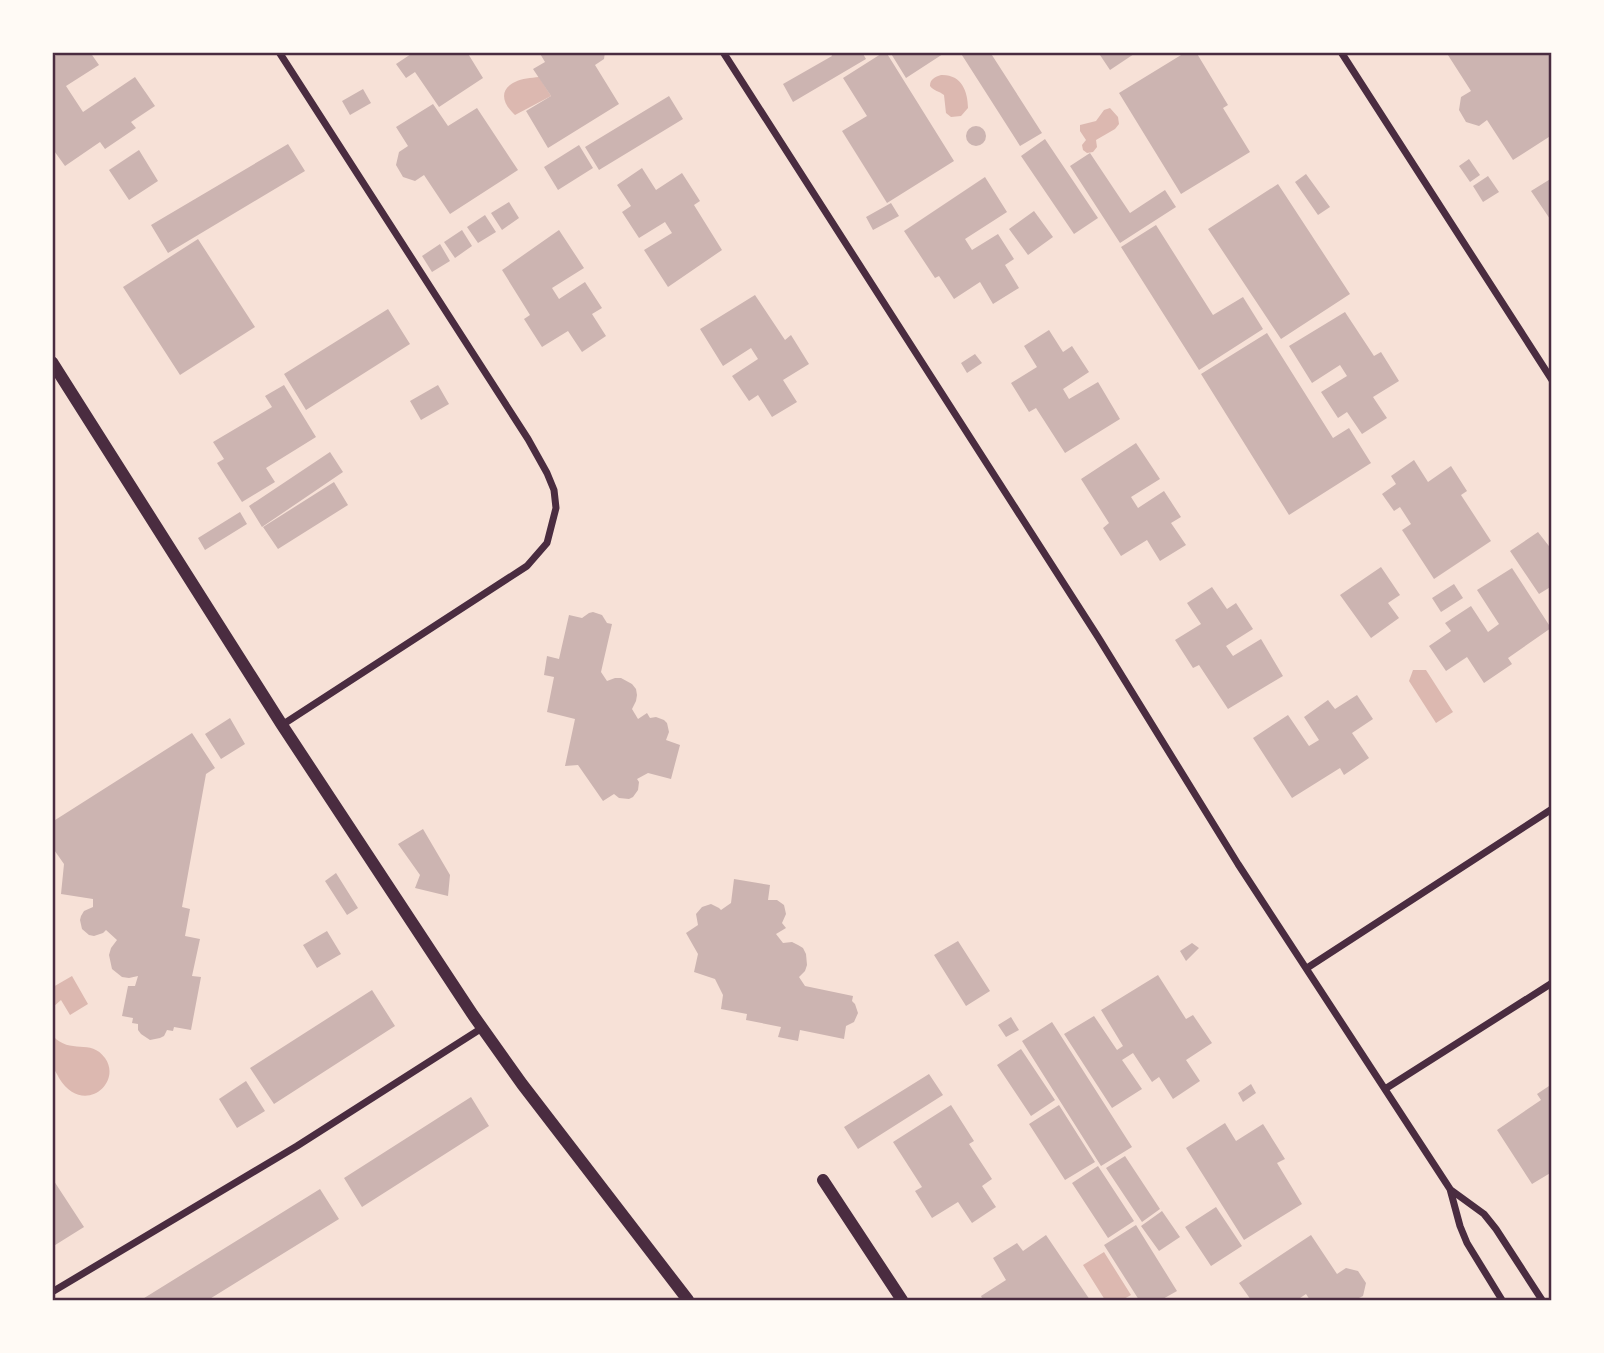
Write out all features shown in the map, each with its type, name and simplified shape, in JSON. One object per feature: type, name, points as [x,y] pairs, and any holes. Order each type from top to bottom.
[{"type":"street","points":[[279,52],[528,439],[554,490],[556,508],[547,543],[527,566],[282,725]]},
{"type":"street","points":[[723,52],[1075,602],[1238,864],[1450,1189],[1467,1243],[1502,1300]]},
{"type":"street","points":[[1341,52],[1552,380]]},
{"type":"street","points":[[52,362],[282,725],[482,1028],[688,1300]]},
{"type":"street","points":[[1307,968],[1552,809]]},
{"type":"street","points":[[1385,1089],[1552,982]]},
{"type":"street","points":[[53,1291],[297,1146],[482,1028]]},
{"type":"street","points":[[823,1180],[902,1300]]},
{"type":"street","points":[[1450,1189],[1484,1214],[1542,1300]]},
{"type":"shaded area","points":[[941,75],[954,77],[965,90],[968,108],[961,116],[951,117],[946,113],[944,95],[930,86],[932,80]]},
{"type":"shaded area","points":[[539,77],[551,96],[515,115],[505,102],[506,89],[518,81]]},
{"type":"shaded area","points":[[1110,108],[1118,117],[1119,124],[1096,140],[1097,147],[1093,152],[1087,153],[1083,150],[1082,145],[1086,140],[1080,131],[1080,125],[1096,121],[1104,110]]},
{"type":"shaded area","points":[[1413,670],[1426,670],[1453,712],[1436,723],[1409,681]]},
{"type":"shaded area","points":[[72,976],[88,1004],[70,1015],[61,1000],[53,1007],[53,987]]},
{"type":"shaded area","points":[[53,1036],[66,1045],[87,1047],[99,1052],[109,1068],[105,1086],[89,1095],[79,1095],[69,1089],[53,1067]]},
{"type":"shaded area","points":[[1104,1252],[1131,1295],[1122,1300],[1105,1300],[1083,1265]]},
{"type":"building","points":[[61,52],[90,52],[99,65],[66,86],[83,112],[135,77],[155,106],[131,122],[136,128],[105,149],[100,142],[65,166],[52,148],[52,58]]},
{"type":"building","points":[[414,52],[467,52],[483,78],[439,107],[415,72],[406,78],[396,64]]},
{"type":"building","points":[[539,52],[605,52],[604,59],[595,65],[619,104],[548,148],[526,111],[551,96],[533,69],[545,62]]},
{"type":"building","points":[[830,52],[862,52],[866,59],[793,102],[783,84],[832,56]]},
{"type":"building","points":[[884,52],[954,161],[887,203],[842,131],[867,116],[843,78]]},
{"type":"building","points":[[890,52],[946,52],[906,78]]},
{"type":"building","points":[[960,52],[990,52],[1042,133],[1020,146]]},
{"type":"building","points":[[1098,52],[1137,52],[1110,70]]},
{"type":"building","points":[[1186,52],[1196,52],[1228,105],[1223,108],[1250,152],[1181,194],[1119,93]]},
{"type":"building","points":[[1446,52],[1552,52],[1552,135],[1513,160],[1487,120],[1479,126],[1466,122],[1459,110],[1461,97],[1471,91]]},
{"type":"building","points":[[363,89],[371,103],[350,115],[342,101]]},
{"type":"building","points":[[669,96],[683,119],[599,170],[585,147]]},
{"type":"building","points":[[433,104],[448,126],[477,108],[518,170],[450,214],[424,175],[415,181],[403,177],[396,165],[399,152],[408,146],[396,127]]},
{"type":"building","points":[[972,126],[980,126],[986,136],[980,146],[972,146],[966,140],[966,132]]},
{"type":"building","points":[[1045,139],[1098,218],[1074,234],[1021,156]]},
{"type":"building","points":[[288,144],[305,171],[168,253],[151,225]]},
{"type":"building","points":[[579,145],[593,168],[558,190],[544,167]]},
{"type":"building","points":[[139,150],[158,181],[129,200],[109,170]]},
{"type":"building","points":[[1090,153],[1130,213],[1165,190],[1176,207],[1120,243],[1070,166]]},
{"type":"building","points":[[1469,159],[1480,175],[1470,182],[1459,166]]},
{"type":"building","points":[[642,168],[656,190],[682,173],[700,201],[694,205],[722,250],[668,287],[644,250],[672,233],[665,222],[639,238],[622,212],[631,206],[617,185]]},
{"type":"building","points":[[1306,174],[1330,207],[1318,215],[1295,182]]},
{"type":"building","points":[[1488,176],[1499,192],[1483,202],[1473,186]]},
{"type":"building","points":[[985,177],[1007,212],[965,239],[972,250],[998,234],[1014,259],[1005,265],[1019,288],[993,304],[980,282],[954,299],[939,276],[935,278],[904,231]]},
{"type":"building","points":[[1552,178],[1552,222],[1531,191]]},
{"type":"building","points":[[1278,184],[1350,294],[1281,339],[1208,229]]},
{"type":"building","points":[[509,202],[519,218],[502,230],[491,213]]},
{"type":"building","points":[[891,203],[899,216],[873,230],[866,217]]},
{"type":"building","points":[[1034,211],[1053,237],[1028,255],[1009,229]]},
{"type":"building","points":[[485,215],[496,232],[478,243],[467,227]]},
{"type":"building","points":[[1156,225],[1213,315],[1243,297],[1263,329],[1199,370],[1121,247]]},
{"type":"building","points":[[462,230],[472,246],[455,258],[444,242]]},
{"type":"building","points":[[559,230],[584,268],[552,288],[559,299],[585,282],[602,308],[592,314],[606,336],[582,352],[568,331],[542,347],[524,319],[530,315],[502,270]]},
{"type":"building","points":[[198,239],[255,327],[180,375],[123,287]]},
{"type":"building","points":[[440,244],[450,261],[432,272],[422,256]]},
{"type":"building","points":[[755,295],[785,340],[791,335],[809,364],[783,380],[797,402],[772,417],[758,395],[749,401],[732,376],[758,359],[751,348],[723,366],[700,329]]},
{"type":"building","points":[[388,309],[410,344],[306,410],[284,374]]},
{"type":"building","points":[[1345,312],[1374,356],[1381,352],[1399,381],[1373,397],[1387,418],[1362,434],[1347,412],[1338,418],[1321,392],[1347,376],[1340,365],[1312,383],[1289,346]]},
{"type":"building","points":[[1049,330],[1063,352],[1072,346],[1089,372],[1063,389],[1069,399],[1098,382],[1120,419],[1065,453],[1036,408],[1029,412],[1011,383],[1037,367],[1024,346]]},
{"type":"building","points":[[1267,333],[1333,438],[1349,428],[1371,463],[1289,515],[1201,374]]},
{"type":"building","points":[[975,354],[982,363],[967,373],[961,363]]},
{"type":"building","points":[[284,385],[316,437],[266,468],[275,482],[242,502],[217,463],[224,459],[213,442],[272,407],[265,396]]},
{"type":"building","points":[[438,385],[449,404],[421,420],[410,401]]},
{"type":"building","points":[[1136,443],[1160,479],[1131,497],[1138,508],[1164,491],[1181,517],[1171,523],[1186,545],[1160,561],[1147,540],[1121,556],[1103,528],[1109,523],[1081,479]]},
{"type":"building","points":[[330,452],[343,472],[262,527],[249,506]]},
{"type":"building","points":[[1414,460],[1428,482],[1451,466],[1467,491],[1461,495],[1491,541],[1434,579],[1402,530],[1411,524],[1400,507],[1394,511],[1382,494],[1396,484],[1391,476]]},
{"type":"building","points":[[334,482],[348,505],[278,549],[263,527]]},
{"type":"building","points":[[240,512],[247,524],[205,550],[198,538]]},
{"type":"building","points":[[1538,532],[1552,550],[1552,586],[1539,594],[1510,551]]},
{"type":"building","points":[[1381,567],[1400,595],[1388,603],[1399,618],[1371,638],[1340,595]]},
{"type":"building","points":[[1512,568],[1551,628],[1508,658],[1512,664],[1484,683],[1467,657],[1446,671],[1429,646],[1451,631],[1445,623],[1471,606],[1488,632],[1499,624],[1477,590]]},
{"type":"building","points":[[1454,584],[1463,598],[1441,612],[1432,598]]},
{"type":"building","points":[[1212,587],[1227,609],[1236,603],[1253,629],[1226,646],[1233,656],[1261,639],[1283,676],[1228,709],[1199,665],[1193,668],[1175,640],[1201,624],[1187,603]]},
{"type":"building","points":[[593,612],[602,615],[607,623],[612,624],[601,672],[607,681],[621,678],[632,684],[637,695],[632,709],[638,719],[647,713],[650,718],[664,720],[669,732],[666,740],[680,745],[671,779],[648,773],[637,779],[638,790],[629,799],[619,798],[614,794],[603,801],[578,765],[565,766],[575,719],[547,712],[554,677],[544,675],[547,656],[559,659],[569,615],[582,618]]},
{"type":"building","points":[[1357,695],[1373,719],[1352,733],[1369,758],[1344,775],[1340,768],[1292,798],[1253,738],[1288,715],[1309,746],[1319,740],[1304,717],[1328,700],[1335,709]]},
{"type":"building","points":[[230,718],[245,744],[221,759],[205,734]]},
{"type":"building","points":[[192,733],[215,768],[206,774],[182,907],[190,909],[185,936],[200,939],[192,976],[201,977],[191,1030],[174,1027],[173,1031],[167,1030],[164,1036],[150,1040],[138,1030],[138,1024],[132,1023],[133,1018],[122,1016],[128,986],[135,986],[138,976],[122,977],[112,969],[109,955],[117,940],[106,930],[94,936],[82,929],[81,916],[84,911],[93,907],[93,899],[61,894],[64,864],[52,847],[52,822]]},
{"type":"building","points":[[423,829],[450,875],[448,896],[415,888],[420,875],[398,844]]},
{"type":"building","points":[[336,873],[358,908],[347,915],[325,881]]},
{"type":"building","points":[[734,879],[770,885],[768,900],[777,900],[784,905],[786,914],[782,923],[786,928],[776,934],[783,943],[792,942],[803,948],[807,965],[799,977],[805,986],[853,996],[852,1001],[858,1013],[854,1022],[846,1026],[844,1039],[800,1030],[798,1041],[778,1037],[781,1027],[746,1020],[747,1014],[721,1009],[723,995],[715,979],[694,972],[698,954],[686,933],[698,925],[696,914],[702,907],[711,904],[721,910],[731,903]]},
{"type":"building","points":[[327,931],[341,954],[317,968],[303,945]]},
{"type":"building","points":[[958,941],[990,991],[966,1006],[934,955]]},
{"type":"building","points":[[1192,943],[1199,948],[1186,961],[1180,951]]},
{"type":"building","points":[[1158,975],[1186,1019],[1193,1015],[1212,1043],[1186,1060],[1200,1081],[1173,1099],[1159,1077],[1152,1082],[1133,1053],[1122,1060],[1142,1089],[1112,1108],[1064,1034],[1094,1016],[1117,1050],[1123,1046],[1101,1010]]},
{"type":"building","points":[[372,990],[395,1026],[274,1104],[250,1068]]},
{"type":"building","points":[[1011,1017],[1019,1030],[1006,1037],[998,1025]]},
{"type":"building","points":[[1052,1022],[1132,1147],[1101,1166],[1022,1041]]},
{"type":"building","points":[[1021,1049],[1055,1100],[1031,1116],[997,1065]]},
{"type":"building","points":[[929,1074],[943,1095],[858,1149],[844,1127]]},
{"type":"building","points":[[246,1081],[265,1111],[237,1128],[219,1099]]},
{"type":"building","points":[[1251,1084],[1256,1093],[1243,1102],[1238,1093]]},
{"type":"building","points":[[1552,1084],[1552,1172],[1532,1184],[1497,1130],[1541,1100],[1537,1094]]},
{"type":"building","points":[[471,1097],[489,1126],[362,1207],[344,1178]]},
{"type":"building","points":[[951,1105],[974,1141],[969,1144],[992,1179],[982,1186],[996,1207],[972,1223],[958,1202],[932,1218],[915,1191],[922,1187],[893,1142]]},
{"type":"building","points":[[1059,1105],[1095,1162],[1065,1180],[1029,1124]]},
{"type":"building","points":[[1225,1123],[1236,1141],[1263,1124],[1285,1159],[1277,1163],[1302,1204],[1244,1240],[1186,1148]]},
{"type":"building","points":[[1125,1156],[1160,1209],[1142,1222],[1106,1168]]},
{"type":"building","points":[[1098,1166],[1134,1221],[1108,1238],[1072,1183]]},
{"type":"building","points":[[52,1178],[84,1227],[52,1247]]},
{"type":"building","points":[[320,1189],[339,1219],[208,1300],[141,1300]]},
{"type":"building","points":[[1216,1207],[1242,1246],[1211,1266],[1185,1227]]},
{"type":"building","points":[[1162,1211],[1180,1237],[1159,1251],[1141,1226]]},
{"type":"building","points":[[1136,1225],[1177,1291],[1161,1300],[1139,1300],[1104,1245]]},
{"type":"building","points":[[1046,1235],[1090,1300],[983,1300],[981,1296],[1006,1280],[993,1258],[1017,1243],[1023,1251]]},
{"type":"building","points":[[1311,1235],[1337,1274],[1346,1268],[1358,1271],[1366,1283],[1363,1296],[1355,1300],[1310,1300],[1306,1294],[1297,1300],[1251,1300],[1239,1283]]}]
